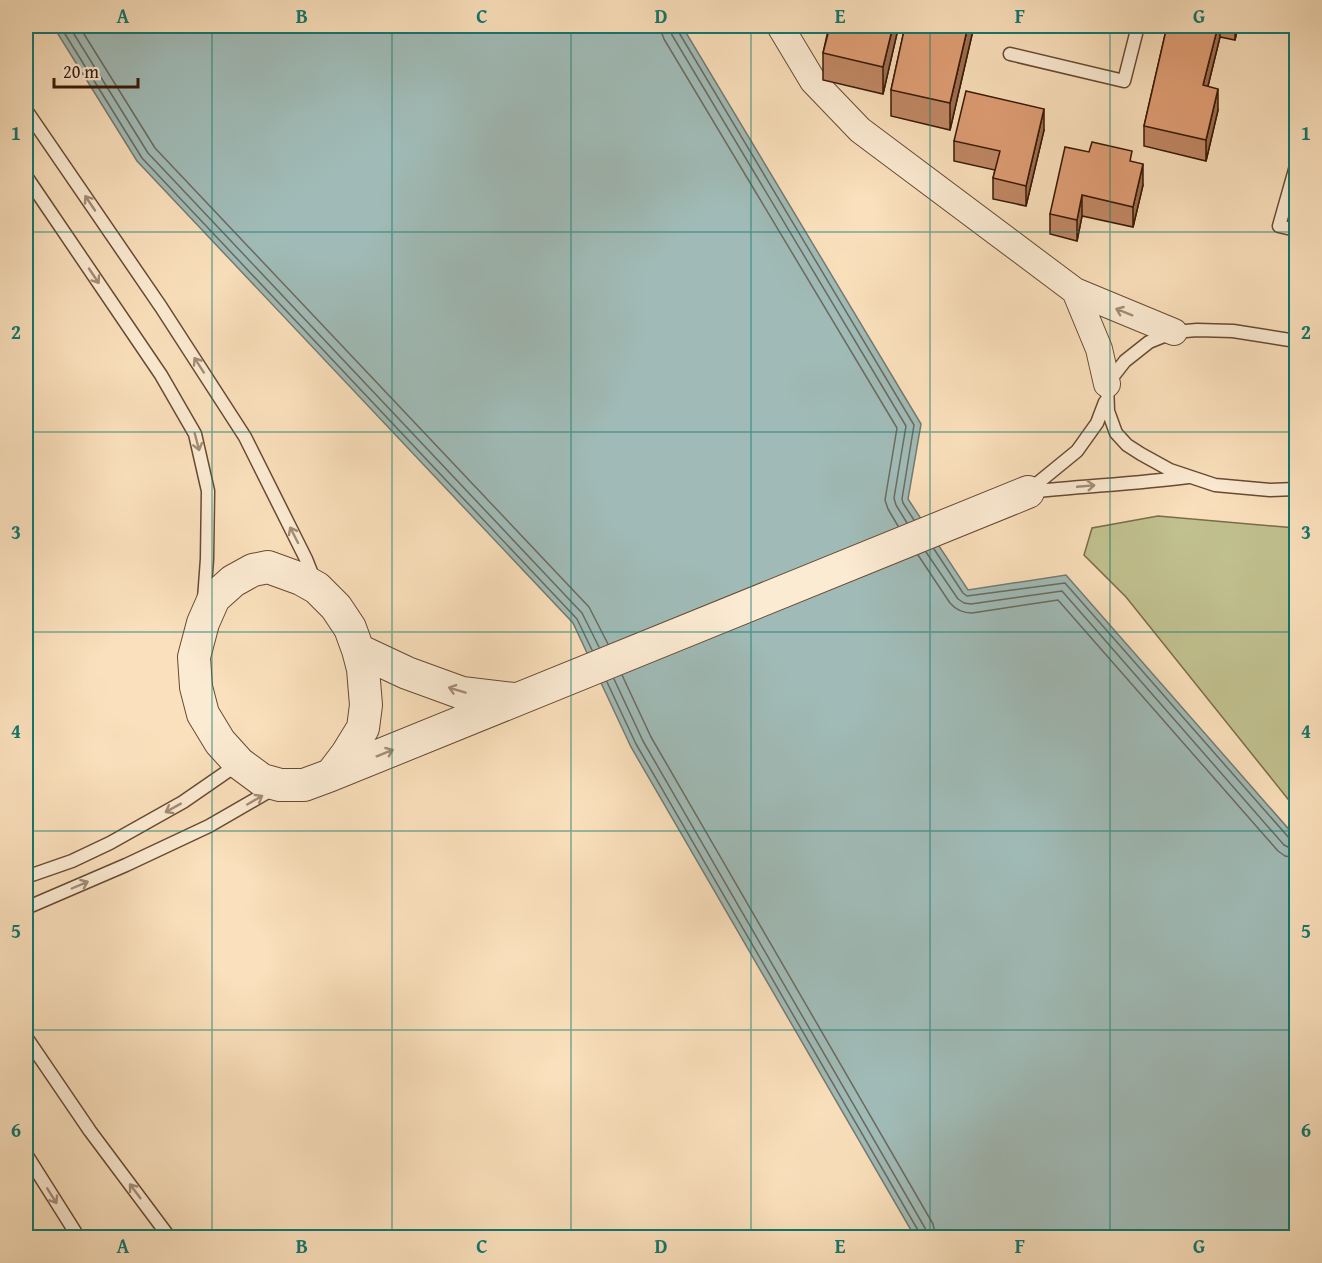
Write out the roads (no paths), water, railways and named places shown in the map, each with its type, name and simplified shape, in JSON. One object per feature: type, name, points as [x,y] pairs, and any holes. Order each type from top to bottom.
[{"type":"street","points":[[780,26],[813,81],[860,130],[1075,291],[1174,332]]},
{"type":"street","points":[[1075,291],[1099,350],[1108,390]]},
{"type":"street","points":[[331,775],[363,728],[366,705],[363,669],[350,628],[336,607],[317,588],[301,579],[268,567],[253,570],[233,580],[214,598],[202,623],[194,657],[196,687],[203,714],[220,742],[239,763],[262,780],[280,785],[304,785],[331,775],[1028,492]]},
{"type":"street","points":[[358,650],[408,673],[462,693],[515,699]]},
{"type":"lane","points":[[1010,54],[1124,81],[1138,26]]},
{"type":"lane","points":[[26,110],[161,307],[245,437],[306,559],[317,588]]},
{"type":"lane","points":[[1296,166],[1279,226],[1296,230]]},
{"type":"lane","points":[[26,176],[161,375],[195,434],[208,491],[207,559],[202,623]]},
{"type":"lane","points":[[1028,492],[1077,451],[1097,423],[1108,390],[1125,361],[1149,342],[1174,332],[1197,330],[1233,331],[1296,341]]},
{"type":"lane","points":[[1108,390],[1108,411],[1116,433],[1127,445],[1170,470],[1215,485],[1270,490],[1296,489]]},
{"type":"lane","points":[[1028,492],[1191,477]]},
{"type":"lane","points":[[26,877],[72,861],[110,843],[183,802],[239,763]]},
{"type":"lane","points":[[26,908],[116,870],[209,826],[280,785]]},
{"type":"lane","points":[[26,1037],[90,1131],[170,1238]]},
{"type":"lane","points":[[26,1154],[79,1238]]},
{"type":"water","points":[[53,26],[682,26],[921,424],[908,499],[968,590],[1066,575],[1293,834],[1296,840],[1296,1237],[915,1237],[631,747],[573,623],[137,161]]}]
